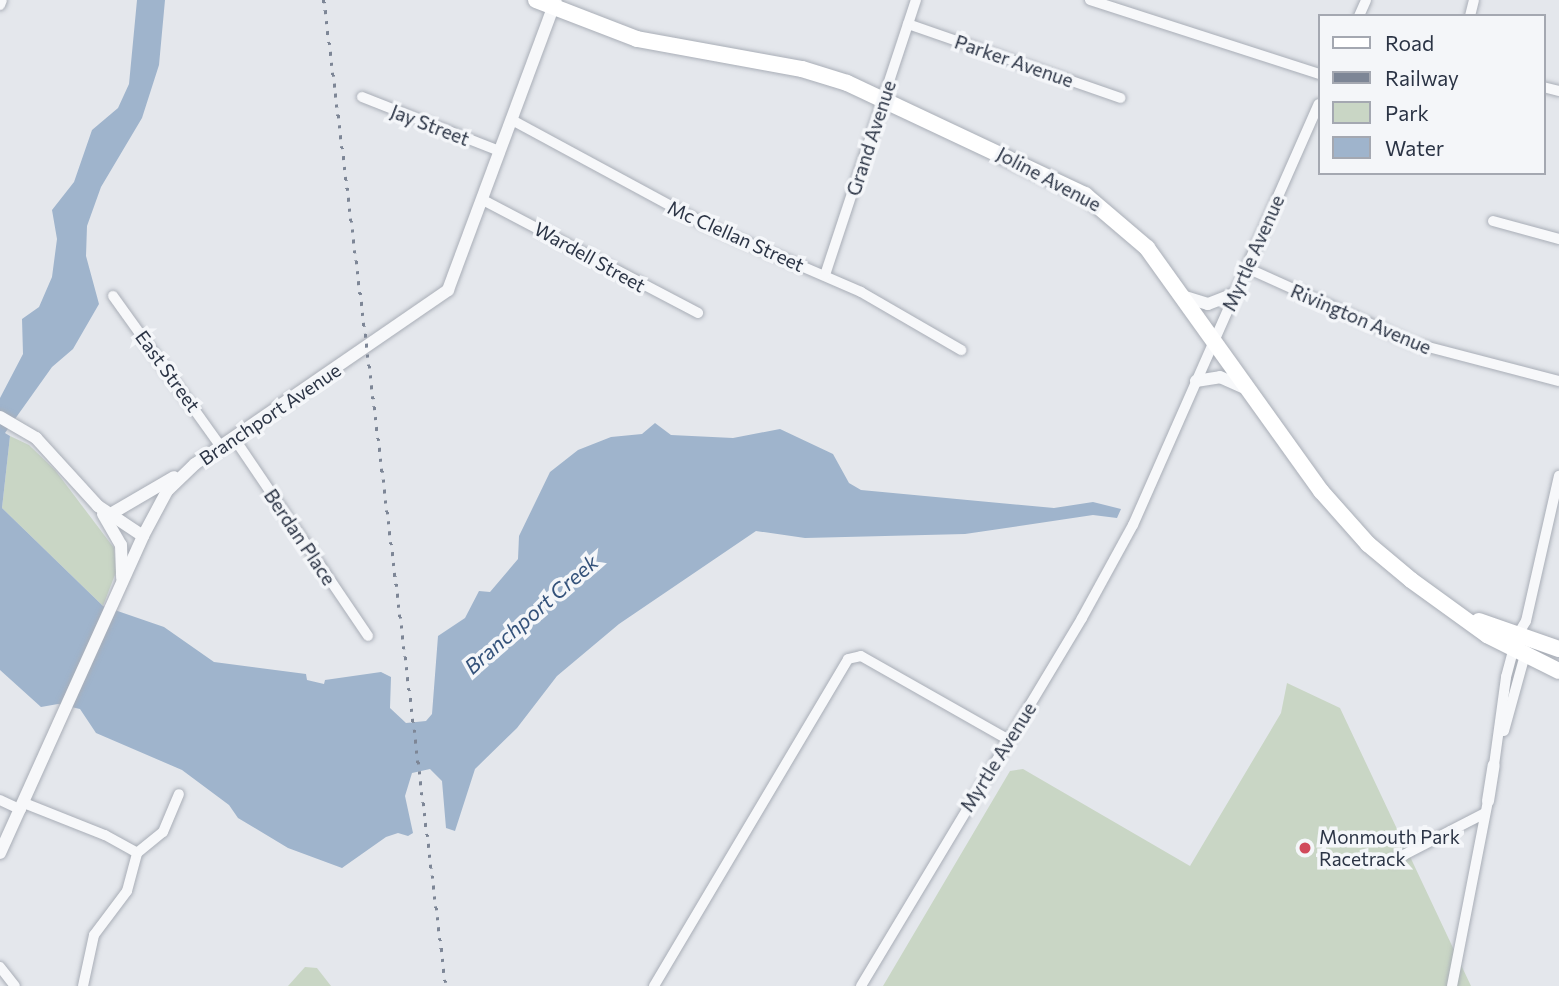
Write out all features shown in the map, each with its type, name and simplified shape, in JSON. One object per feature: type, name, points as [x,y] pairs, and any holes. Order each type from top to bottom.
[{"type":"main road","name":"Joline Avenue","points":[[536,0],[555,4],[637,39],[802,69],[883,99],[1085,195],[1131,231],[1342,517],[1411,580],[1521,646]]},
{"type":"main road","points":[[1521,646],[1559,649]]},
{"type":"main road","points":[[1521,646],[1559,671]]},
{"type":"street","points":[[0,5],[2,0]]},
{"type":"street","name":"Grand Avenue","points":[[825,275],[916,0]]},
{"type":"street","points":[[1090,0],[1318,74]]},
{"type":"street","name":"Branchport Avenue","points":[[0,853],[69,706],[143,536],[167,491],[195,464],[448,290],[555,4]]},
{"type":"street","name":"Parker Avenue","points":[[908,24],[1121,98]]},
{"type":"street","name":"Jay Street","points":[[362,97],[499,152]]},
{"type":"street","name":"Myrtle Avenue","points":[[861,986],[1009,740],[1136,519],[1212,340],[1247,268],[1318,106]]},
{"type":"street","name":"Mc Clellan Street","points":[[512,120],[704,224],[825,275],[961,350]]},
{"type":"street","name":"Wardell Street","points":[[483,200],[698,313]]},
{"type":"street","points":[[1493,221],[1559,239]]},
{"type":"street","name":"Rivington Avenue","points":[[1247,268],[1413,343],[1559,380]]},
{"type":"street","points":[[1179,295],[1208,304],[1234,294]]},
{"type":"street","name":"East Street","points":[[113,296],[221,447]]},
{"type":"street","points":[[1196,381],[1220,376],[1246,389]]},
{"type":"street","points":[[0,417],[15,424],[58,457],[90,497],[121,545],[120,590]]},
{"type":"street","name":"Berdan Place","points":[[233,438],[368,636]]},
{"type":"street","points":[[109,515],[195,464]]},
{"type":"street","points":[[1452,986],[1494,765],[1559,476]]},
{"type":"street","points":[[90,497],[109,515],[143,536]]},
{"type":"street","points":[[654,986],[848,659],[861,656],[1009,740]]},
{"type":"street","points":[[83,986],[94,935],[127,891],[137,853],[163,832],[178,794]]},
{"type":"street","points":[[0,800],[105,835],[137,853]]},
{"type":"street","points":[[1394,860],[1486,807]]},
{"type":"street","points":[[0,967],[15,986]]},
{"type":"green space","points":[[10,436],[29,445],[55,470],[114,548],[116,572],[103,606],[2,508]]},
{"type":"green space","name":"Monmouth Park Racetrack","points":[[1287,683],[1340,708],[1471,986],[883,986],[1010,771],[1023,769],[1190,866],[1281,713]]},
{"type":"green space","points":[[305,967],[317,968],[331,986],[288,986]]},
{"type":"water","name":"Branchport Creek","points":[[137,0],[165,0],[159,65],[142,118],[101,187],[87,226],[86,256],[99,304],[73,349],[52,367],[5,433],[10,436],[2,508],[103,606],[164,627],[214,662],[306,674],[307,680],[324,684],[325,680],[381,672],[391,677],[390,708],[406,723],[426,721],[432,714],[438,636],[465,618],[479,591],[490,592],[518,559],[519,536],[550,472],[578,450],[611,437],[642,434],[655,423],[671,435],[733,438],[780,429],[833,454],[849,483],[861,490],[1054,508],[1093,502],[1121,509],[1117,518],[1093,515],[965,534],[805,538],[756,531],[619,624],[557,676],[517,728],[475,769],[455,831],[446,828],[442,781],[430,769],[412,773],[405,796],[413,833],[408,836],[398,833],[386,837],[342,868],[288,848],[238,818],[229,805],[182,770],[96,733],[80,709],[58,704],[41,707],[0,670],[0,398],[23,354],[22,319],[39,307],[52,277],[57,239],[52,210],[74,182],[92,130],[118,108],[129,84]]},
{"type":"railway","points":[[324,0],[446,986]]},
{"type":"place","name":"Monmouth Park Racetrack","points":[[1305,848]]}]
